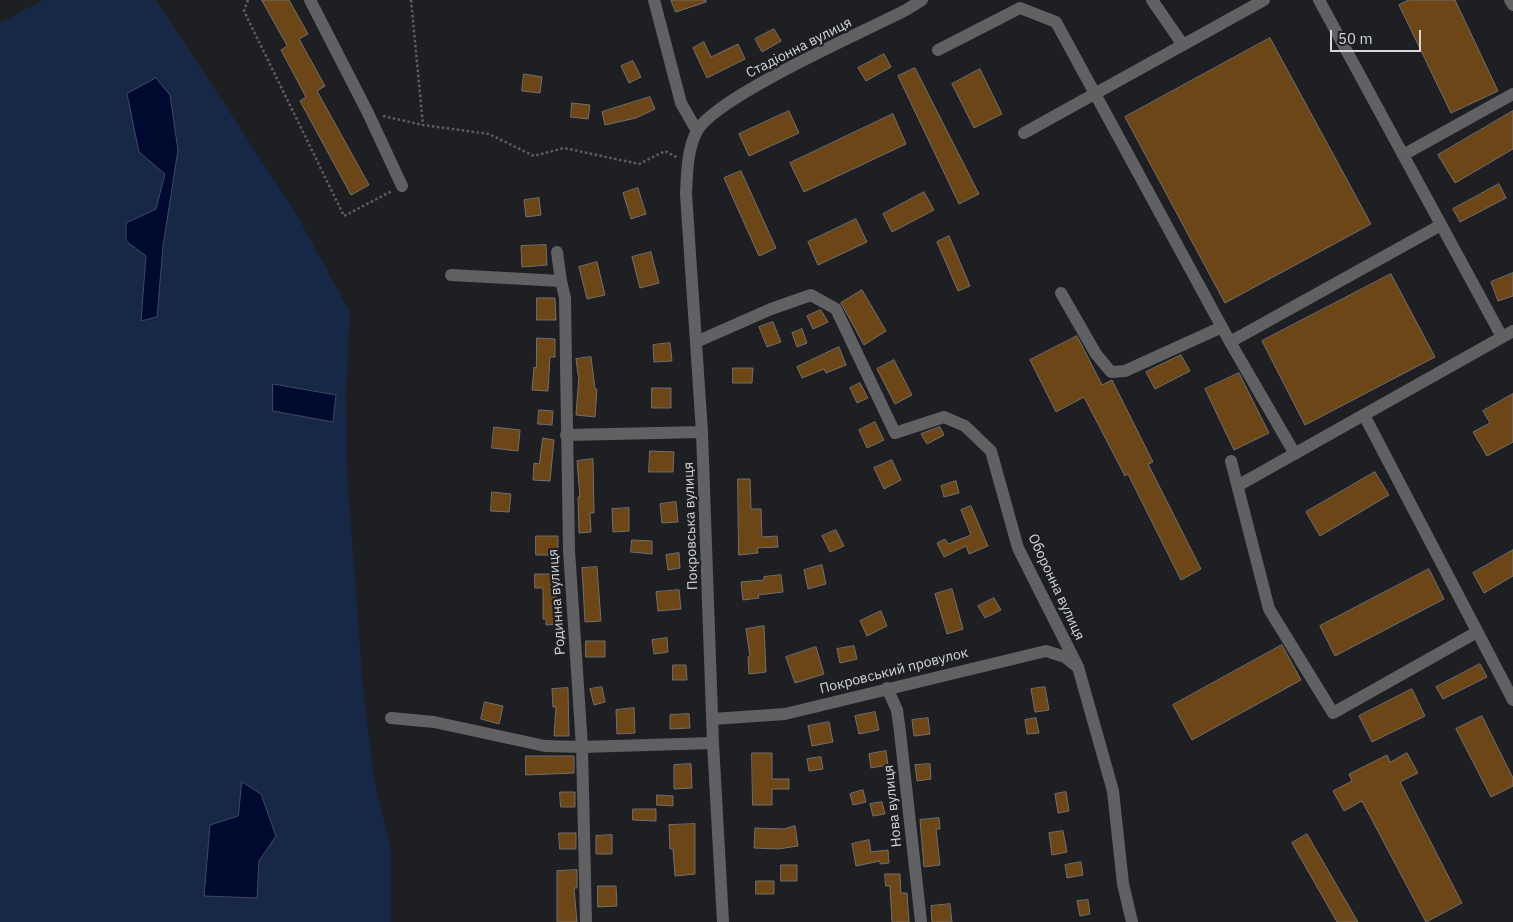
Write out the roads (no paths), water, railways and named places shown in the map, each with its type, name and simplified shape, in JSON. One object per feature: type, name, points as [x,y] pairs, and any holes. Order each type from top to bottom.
[{"type":"street","points":[[310,0],[368,113],[402,186]]},
{"type":"street","points":[[654,0],[681,103],[697,131]]},
{"type":"street","name":"Стадіонна вулиця","points":[[697,131],[710,115],[747,91],[904,5],[922,0]]},
{"type":"street","points":[[1152,0],[1183,45]]},
{"type":"street","points":[[1024,133],[1264,0]]},
{"type":"street","points":[[1239,485],[1507,334],[1441,225],[1319,0]]},
{"type":"street","points":[[1510,0],[1513,5]]},
{"type":"street","points":[[938,50],[1020,8],[1056,22],[1230,342],[1295,454]]},
{"type":"street","points":[[1403,155],[1513,94]]},
{"type":"street","name":"Покровська вулиця","points":[[697,131],[688,164],[686,194],[702,432],[714,719],[713,743],[723,922]]},
{"type":"street","points":[[1230,342],[1441,225]]},
{"type":"street","name":"Родинна вулиця","points":[[557,252],[564,298],[568,550],[582,747],[586,922]]},
{"type":"street","points":[[451,275],[561,280]]},
{"type":"street","points":[[1061,294],[1096,354],[1111,372],[1125,371],[1222,327]]},
{"type":"street","name":"Оборонна вулиця","points":[[696,342],[771,309],[811,295],[836,308],[895,433],[944,417],[965,426],[991,451],[1018,548],[1078,667],[1113,791],[1123,884],[1132,922]]},
{"type":"street","points":[[1364,415],[1513,700]]},
{"type":"street","points":[[566,435],[702,432]]},
{"type":"street","points":[[1231,460],[1239,485],[1269,609],[1333,713],[1477,632]]},
{"type":"street","name":"Покровський провулок","points":[[714,719],[784,714],[887,688],[1046,652],[1065,657],[1078,667]]},
{"type":"street","name":"Нова вулиця","points":[[887,688],[897,710],[921,922]]},
{"type":"street","points":[[391,718],[434,722],[545,746],[582,747],[713,743]]}]
